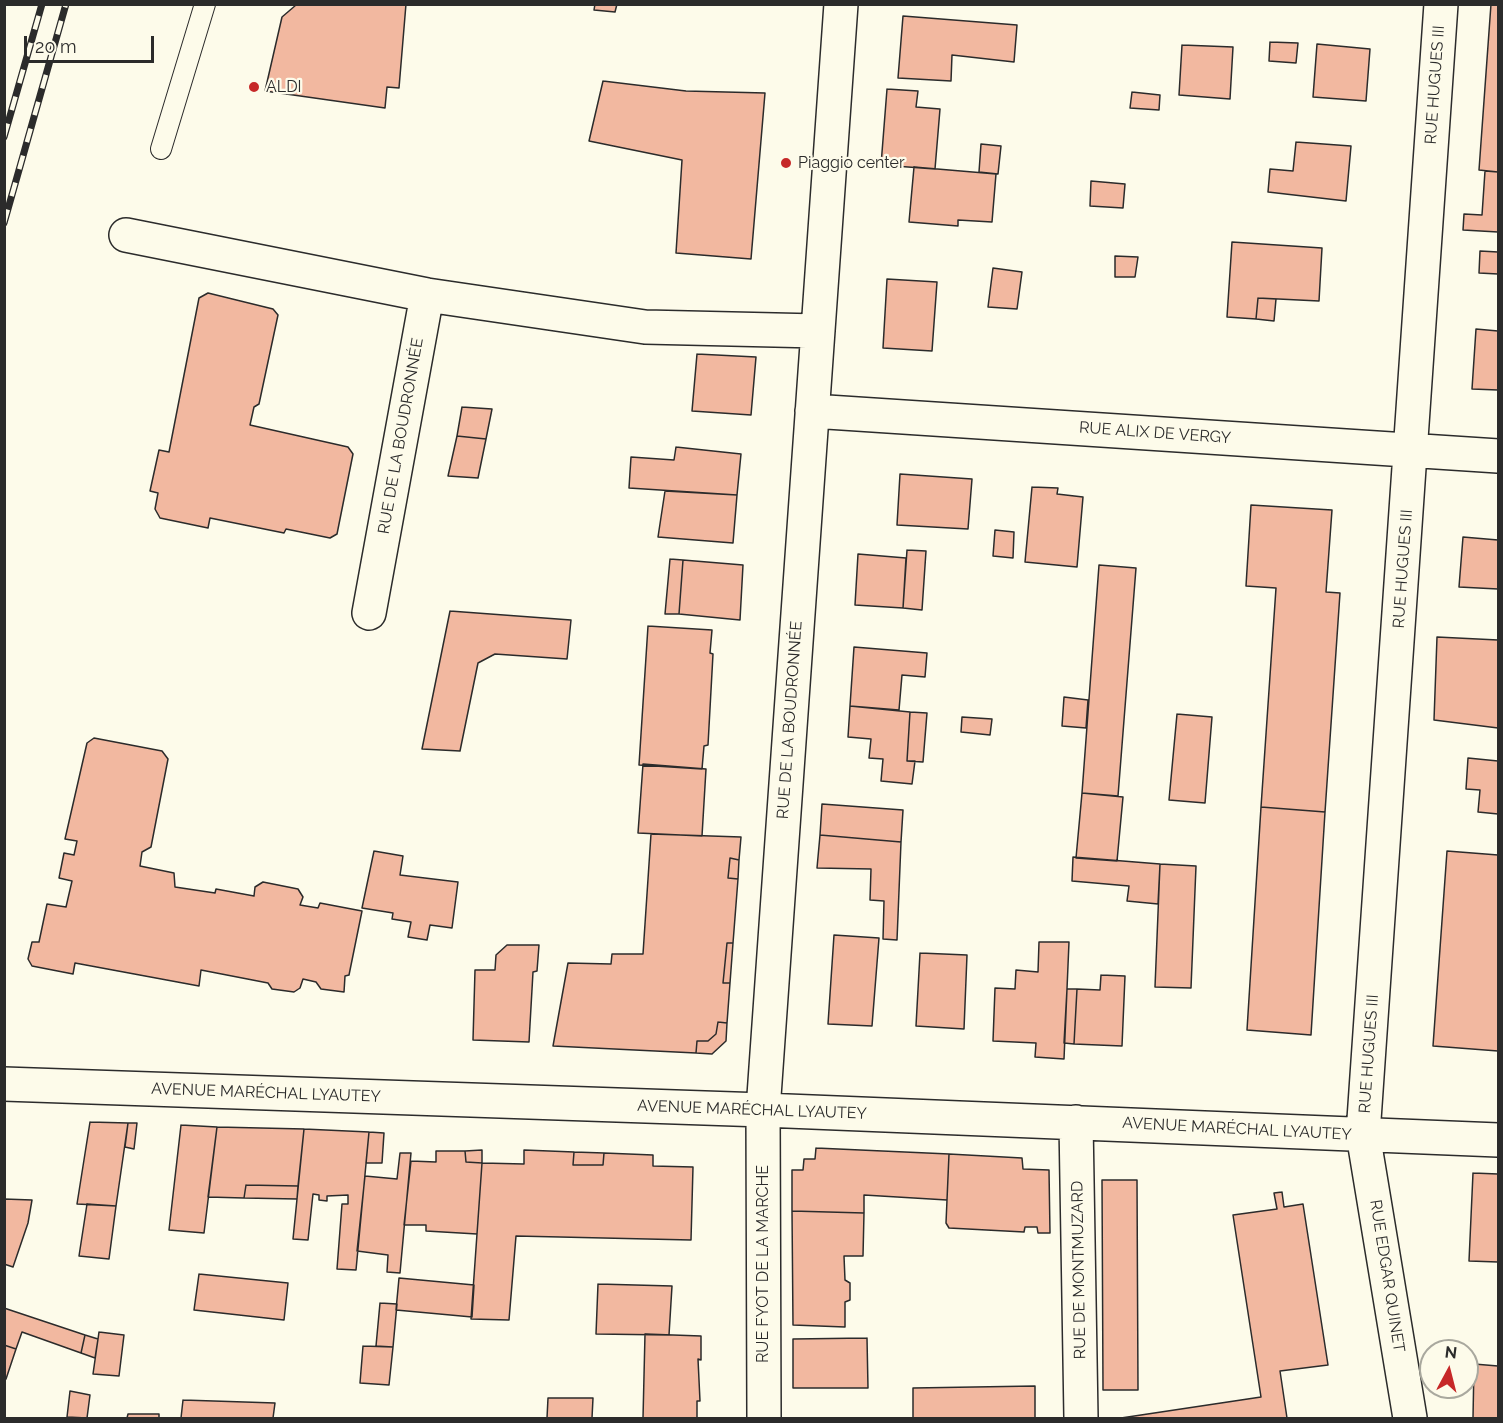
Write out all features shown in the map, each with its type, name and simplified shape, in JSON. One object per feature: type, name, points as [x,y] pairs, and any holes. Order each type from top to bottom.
[{"type":"street","name":"RUE DE LA BOUDRONNÉE","points":[[763,1110],[841,4]]},
{"type":"street","name":"RUE HUGUES III","points":[[1364,1134],[1441,4]]},
{"type":"street","points":[[126,235],[426,296],[645,327],[818,331]]},
{"type":"street","name":"RUE DE LA BOUDRONNÉE","points":[[369,613],[426,296]]},
{"type":"street","name":"RUE ALIX DE VERGY","points":[[812,411],[1411,448],[1498,456]]},
{"type":"street","name":"AVENUE MARÉCHAL LYAUTEY","points":[[4,1084],[763,1110],[1498,1140]]},
{"type":"street","name":"RUE FYOT DE LA MARCHE","points":[[763,1110],[764,1419]]},
{"type":"street","name":"RUE DE MONTMUZARD","points":[[1076,1122],[1081,1419]]},
{"type":"street","name":"RUE EDGAR QUINET","points":[[1364,1134],[1410,1419]]},
{"type":"lane","points":[[161,149],[205,4]]},
{"type":"building","points":[[406,4],[399,88],[387,87],[385,108],[265,91],[282,17],[296,5]]},
{"type":"building","points":[[595,4],[617,4],[615,12],[594,10]]},
{"type":"building","points":[[1491,4],[1498,4],[1498,172],[1479,170]]},
{"type":"building","points":[[903,16],[1017,25],[1014,62],[952,55],[951,81],[898,78]]},
{"type":"building","points":[[1270,42],[1298,43],[1296,63],[1269,61]]},
{"type":"building","points":[[1317,44],[1370,49],[1366,101],[1313,97]]},
{"type":"building","points":[[1182,45],[1233,47],[1230,99],[1179,95]]},
{"type":"building","points":[[603,81],[686,91],[765,93],[751,259],[676,253],[682,160],[589,141]]},
{"type":"building","points":[[887,89],[918,91],[916,107],[940,109],[935,169],[881,165]]},
{"type":"building","points":[[1132,92],[1160,95],[1159,110],[1130,108]]},
{"type":"building","points":[[1296,142],[1351,146],[1346,201],[1268,192],[1270,169],[1293,171]]},
{"type":"building","points":[[981,144],[1001,146],[998,174],[979,172]]},
{"type":"building","points":[[914,167],[996,174],[992,222],[958,220],[958,226],[909,222]]},
{"type":"building","points":[[1485,171],[1498,172],[1498,232],[1463,230],[1464,214],[1482,215]]},
{"type":"building","points":[[1091,181],[1125,184],[1123,208],[1090,206]]},
{"type":"building","points":[[1232,242],[1322,248],[1319,301],[1258,298],[1256,319],[1227,317]]},
{"type":"building","points":[[1480,251],[1498,252],[1498,274],[1479,273]]},
{"type":"building","points":[[1115,256],[1138,257],[1135,277],[1115,277]]},
{"type":"building","points":[[993,268],[1022,272],[1017,309],[988,307]]},
{"type":"building","points":[[887,279],[937,282],[932,351],[883,348]]},
{"type":"building","points":[[208,293],[273,309],[278,315],[259,404],[254,407],[250,425],[348,447],[353,454],[337,534],[330,538],[286,529],[284,533],[210,518],[208,528],[160,518],[155,509],[158,493],[150,491],[159,450],[169,452],[199,298]]},
{"type":"building","points":[[1258,298],[1276,299],[1274,321],[1256,319]]},
{"type":"building","points":[[1476,329],[1498,331],[1498,390],[1472,389]]},
{"type":"building","points":[[697,354],[756,357],[751,415],[692,411]]},
{"type":"building","points":[[462,407],[492,409],[486,439],[457,436]]},
{"type":"building","points":[[457,436],[486,439],[478,478],[448,476]]},
{"type":"building","points":[[676,447],[741,454],[737,495],[629,488],[631,457],[674,460]]},
{"type":"building","points":[[900,474],[972,479],[968,529],[897,525]]},
{"type":"building","points":[[1032,487],[1058,488],[1057,494],[1083,497],[1077,567],[1025,562]]},
{"type":"building","points":[[665,491],[737,495],[733,543],[658,537]]},
{"type":"building","points":[[1251,505],[1332,510],[1326,592],[1340,593],[1325,812],[1261,807],[1276,588],[1246,586]]},
{"type":"building","points":[[995,530],[1014,532],[1013,558],[993,556]]},
{"type":"building","points":[[1463,537],[1498,540],[1498,589],[1459,587]]},
{"type":"building","points":[[907,550],[926,551],[922,610],[903,608]]},
{"type":"building","points":[[858,554],[906,558],[903,608],[855,605]]},
{"type":"building","points":[[670,559],[683,560],[679,614],[665,614]]},
{"type":"building","points":[[683,560],[743,565],[740,620],[679,614]]},
{"type":"building","points":[[1099,565],[1136,568],[1118,796],[1082,793]]},
{"type":"building","points":[[450,611],[571,620],[567,659],[495,654],[478,663],[460,751],[422,749]]},
{"type":"building","points":[[648,626],[712,630],[710,653],[713,654],[708,745],[704,746],[702,769],[639,765]]},
{"type":"building","points":[[1437,637],[1498,640],[1498,728],[1434,720]]},
{"type":"building","points":[[854,647],[927,653],[925,677],[902,675],[899,710],[850,706]]},
{"type":"building","points":[[1064,697],[1088,700],[1086,728],[1062,726]]},
{"type":"building","points":[[850,706],[910,712],[907,761],[915,761],[912,784],[881,781],[883,759],[869,758],[871,739],[848,737]]},
{"type":"building","points":[[910,712],[927,713],[923,762],[907,761]]},
{"type":"building","points":[[1177,714],[1212,717],[1205,803],[1169,800]]},
{"type":"building","points":[[962,717],[992,719],[990,735],[961,732]]},
{"type":"building","points":[[94,738],[162,751],[168,759],[151,847],[142,852],[140,866],[174,873],[175,887],[215,893],[216,889],[254,896],[255,887],[263,882],[298,889],[303,897],[300,905],[318,908],[320,903],[362,911],[349,975],[345,976],[344,992],[321,989],[316,982],[303,979],[300,988],[294,992],[272,989],[268,983],[201,970],[199,986],[75,963],[73,974],[32,966],[28,959],[32,942],[39,942],[47,904],[66,907],[72,881],[59,878],[64,853],[74,855],[77,841],[65,839],[87,743]]},
{"type":"building","points":[[1468,758],[1498,761],[1498,814],[1478,812],[1480,790],[1466,789]]},
{"type":"building","points":[[643,764],[706,769],[702,836],[638,833]]},
{"type":"building","points":[[1082,793],[1123,797],[1117,861],[1076,858]]},
{"type":"building","points":[[822,804],[903,810],[901,842],[820,835]]},
{"type":"building","points":[[1261,807],[1325,812],[1311,1035],[1247,1030]]},
{"type":"building","points":[[651,834],[741,837],[739,860],[730,858],[728,878],[738,879],[733,943],[727,943],[723,983],[730,983],[727,1023],[718,1022],[716,1034],[708,1041],[697,1041],[696,1053],[553,1046],[568,963],[611,964],[612,954],[643,954]]},
{"type":"building","points":[[820,835],[901,842],[897,940],[883,939],[884,901],[870,900],[871,869],[817,868]]},
{"type":"building","points":[[374,851],[403,856],[400,875],[458,882],[452,928],[430,925],[427,940],[408,937],[411,922],[392,919],[393,913],[362,908]]},
{"type":"building","points":[[1447,851],[1498,855],[1498,1051],[1433,1046]]},
{"type":"building","points":[[1073,857],[1160,864],[1158,904],[1127,901],[1129,886],[1072,881]]},
{"type":"building","points":[[730,858],[739,860],[738,879],[728,878]]},
{"type":"building","points":[[1160,864],[1196,866],[1191,988],[1155,987]]},
{"type":"building","points":[[834,935],[879,938],[872,1026],[828,1024]]},
{"type":"building","points":[[1039,942],[1069,942],[1064,1059],[1035,1057],[1036,1043],[993,1041],[995,988],[1015,989],[1016,970],[1038,972]]},
{"type":"building","points":[[727,943],[733,943],[730,983],[723,983]]},
{"type":"building","points":[[507,945],[539,945],[537,971],[533,972],[529,1042],[473,1040],[475,970],[495,970],[496,955]]},
{"type":"building","points":[[920,953],[967,955],[964,1029],[916,1026]]},
{"type":"building","points":[[1101,975],[1125,976],[1122,1046],[1074,1044],[1077,989],[1100,990]]},
{"type":"building","points":[[1067,989],[1077,989],[1074,1044],[1064,1043]]},
{"type":"building","points":[[718,1022],[727,1023],[726,1041],[712,1054],[696,1053],[697,1041],[708,1041],[716,1034]]},
{"type":"building","points":[[90,1122],[128,1123],[116,1206],[77,1204]]},
{"type":"building","points":[[128,1123],[137,1123],[134,1149],[125,1147]]},
{"type":"building","points":[[181,1125],[217,1127],[204,1233],[169,1230]]},
{"type":"building","points":[[217,1127],[304,1129],[298,1186],[246,1185],[244,1198],[208,1197]]},
{"type":"building","points":[[304,1129],[369,1132],[356,1270],[337,1269],[342,1204],[348,1204],[348,1195],[327,1196],[327,1201],[319,1200],[319,1195],[313,1194],[308,1240],[293,1239]]},
{"type":"building","points":[[369,1132],[384,1133],[382,1163],[366,1163]]},
{"type":"building","points":[[816,1148],[949,1154],[947,1200],[864,1195],[864,1213],[792,1211],[792,1170],[803,1170],[804,1159],[815,1159]]},
{"type":"building","points":[[482,1150],[482,1163],[466,1162],[465,1151]]},
{"type":"building","points":[[524,1150],[574,1152],[573,1165],[603,1165],[604,1153],[653,1155],[653,1166],[693,1167],[691,1240],[516,1236],[509,1320],[471,1319],[482,1163],[524,1164]]},
{"type":"building","points":[[436,1151],[465,1151],[466,1162],[482,1163],[477,1234],[426,1231],[426,1225],[404,1225],[411,1161],[436,1162]]},
{"type":"building","points":[[574,1152],[604,1153],[603,1165],[573,1165]]},
{"type":"building","points":[[400,1153],[411,1153],[400,1273],[387,1272],[388,1255],[357,1251],[365,1176],[397,1179]]},
{"type":"building","points":[[949,1154],[1022,1158],[1023,1169],[1049,1170],[1050,1233],[1038,1233],[1037,1227],[1025,1227],[1024,1232],[949,1228],[946,1223]]},
{"type":"building","points":[[1473,1173],[1498,1174],[1498,1262],[1469,1261]]},
{"type":"building","points":[[1102,1180],[1137,1180],[1138,1390],[1103,1390]]},
{"type":"building","points":[[246,1185],[298,1186],[297,1199],[244,1198]]},
{"type":"building","points":[[1282,1192],[1284,1207],[1303,1204],[1328,1365],[1280,1371],[1287,1418],[1121,1418],[1261,1397],[1233,1215],[1277,1209],[1274,1193]]},
{"type":"building","points":[[4,1199],[32,1200],[28,1223],[13,1267],[4,1264]]},
{"type":"building","points":[[87,1204],[116,1206],[109,1259],[79,1256]]},
{"type":"building","points":[[792,1211],[864,1213],[863,1256],[844,1256],[845,1280],[850,1283],[850,1300],[845,1302],[845,1327],[793,1325]]},
{"type":"building","points":[[199,1274],[288,1283],[284,1320],[194,1310]]},
{"type":"building","points":[[399,1278],[474,1285],[472,1317],[396,1310]]},
{"type":"building","points":[[598,1284],[672,1286],[669,1335],[596,1334]]},
{"type":"building","points":[[380,1303],[397,1304],[393,1347],[376,1346]]},
{"type":"building","points":[[4,1308],[85,1335],[81,1353],[22,1332],[16,1349],[4,1345]]},
{"type":"building","points":[[99,1332],[124,1335],[119,1376],[93,1374]]},
{"type":"building","points":[[645,1334],[701,1336],[701,1360],[698,1359],[700,1401],[697,1401],[697,1418],[643,1418]]},
{"type":"building","points":[[85,1335],[98,1339],[95,1358],[81,1353]]},
{"type":"building","points":[[867,1338],[868,1388],[793,1388],[793,1339]]},
{"type":"building","points":[[4,1345],[16,1349],[6,1379],[4,1378]]},
{"type":"building","points":[[363,1346],[393,1347],[389,1385],[360,1383]]},
{"type":"building","points":[[1479,1364],[1498,1366],[1498,1418],[1473,1418],[1473,1399],[1479,1399]]},
{"type":"building","points":[[1035,1386],[1035,1418],[913,1418],[913,1388]]},
{"type":"building","points":[[70,1391],[90,1395],[87,1418],[67,1417]]},
{"type":"building","points":[[548,1398],[593,1398],[592,1418],[547,1418]]},
{"type":"building","points":[[183,1400],[275,1403],[273,1418],[181,1418]]},
{"type":"building","points":[[128,1414],[159,1414],[159,1418],[127,1418]]},
{"type":"railway","points":[[4,137],[42,4]]},
{"type":"railway","points":[[4,223],[66,4]]},
{"type":"place","name":"ALDI","points":[[254,87]]},
{"type":"place","name":"Piaggio center","points":[[786,163]]}]
